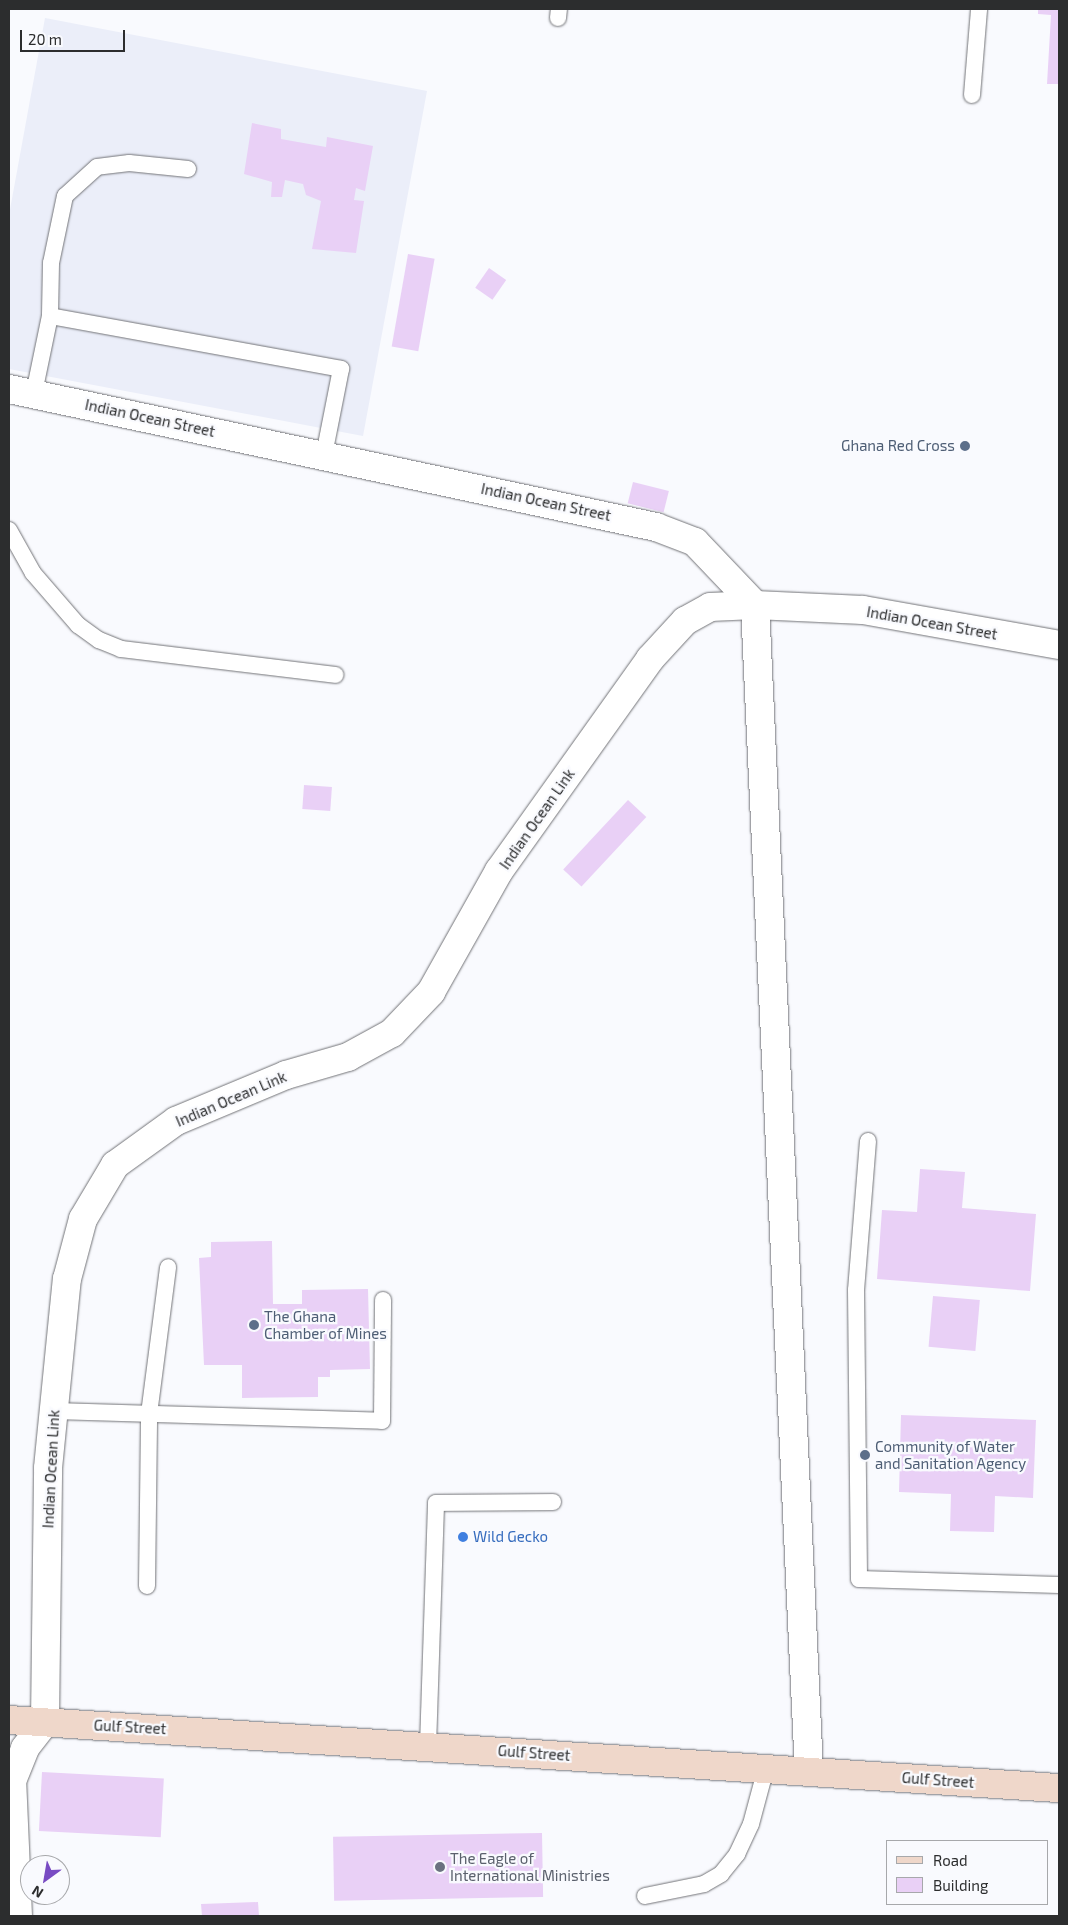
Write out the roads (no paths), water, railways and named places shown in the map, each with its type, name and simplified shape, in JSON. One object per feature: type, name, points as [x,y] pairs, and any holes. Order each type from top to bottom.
[{"type":"street","name":"Indian Ocean Street","points":[[22,391],[656,527],[695,542],[755,605],[863,610],[1059,645]]},
{"type":"street","name":"Indian Ocean Link","points":[[45,1722],[48,1468],[67,1279],[83,1219],[115,1165],[176,1121],[286,1074],[348,1057],[392,1033],[431,992],[499,871],[650,659],[685,621],[710,607],[755,605]]},
{"type":"street","points":[[755,605],[809,1771]]},
{"type":"street","name":"Gulf Street","points":[[9,1720],[1059,1788]]},
{"type":"street","points":[[18,1916],[12,1781],[25,1748],[45,1722]]},
{"type":"lane","points":[[972,95],[979,9]]},
{"type":"lane","points":[[22,391],[50,316],[51,263],[64,196],[97,167],[129,163],[188,169]]},
{"type":"lane","points":[[50,316],[340,369],[324,455]]},
{"type":"lane","points":[[9,530],[33,573],[78,626],[99,640],[121,649],[335,675]]},
{"type":"lane","points":[[868,1140],[856,1290],[859,1579],[1059,1585]]},
{"type":"lane","points":[[147,1586],[149,1414],[168,1267]]},
{"type":"lane","points":[[54,1411],[382,1421],[383,1300]]},
{"type":"lane","points":[[428,1746],[436,1503],[553,1502]]},
{"type":"lane","points":[[644,1896],[704,1884],[721,1874],[738,1854],[751,1824],[766,1768]]},
{"type":"place","name":"Ghana Red Cross","points":[[965,446]]},
{"type":"place","name":"The Ghana Chamber of Mines","points":[[254,1325]]},
{"type":"place","name":"Community of Water and Sanitation Agency","points":[[865,1455]]},
{"type":"place","name":"Wild Gecko","points":[[463,1537]]},
{"type":"place","name":"The Eagle of International Ministries","points":[[440,1867]]}]
